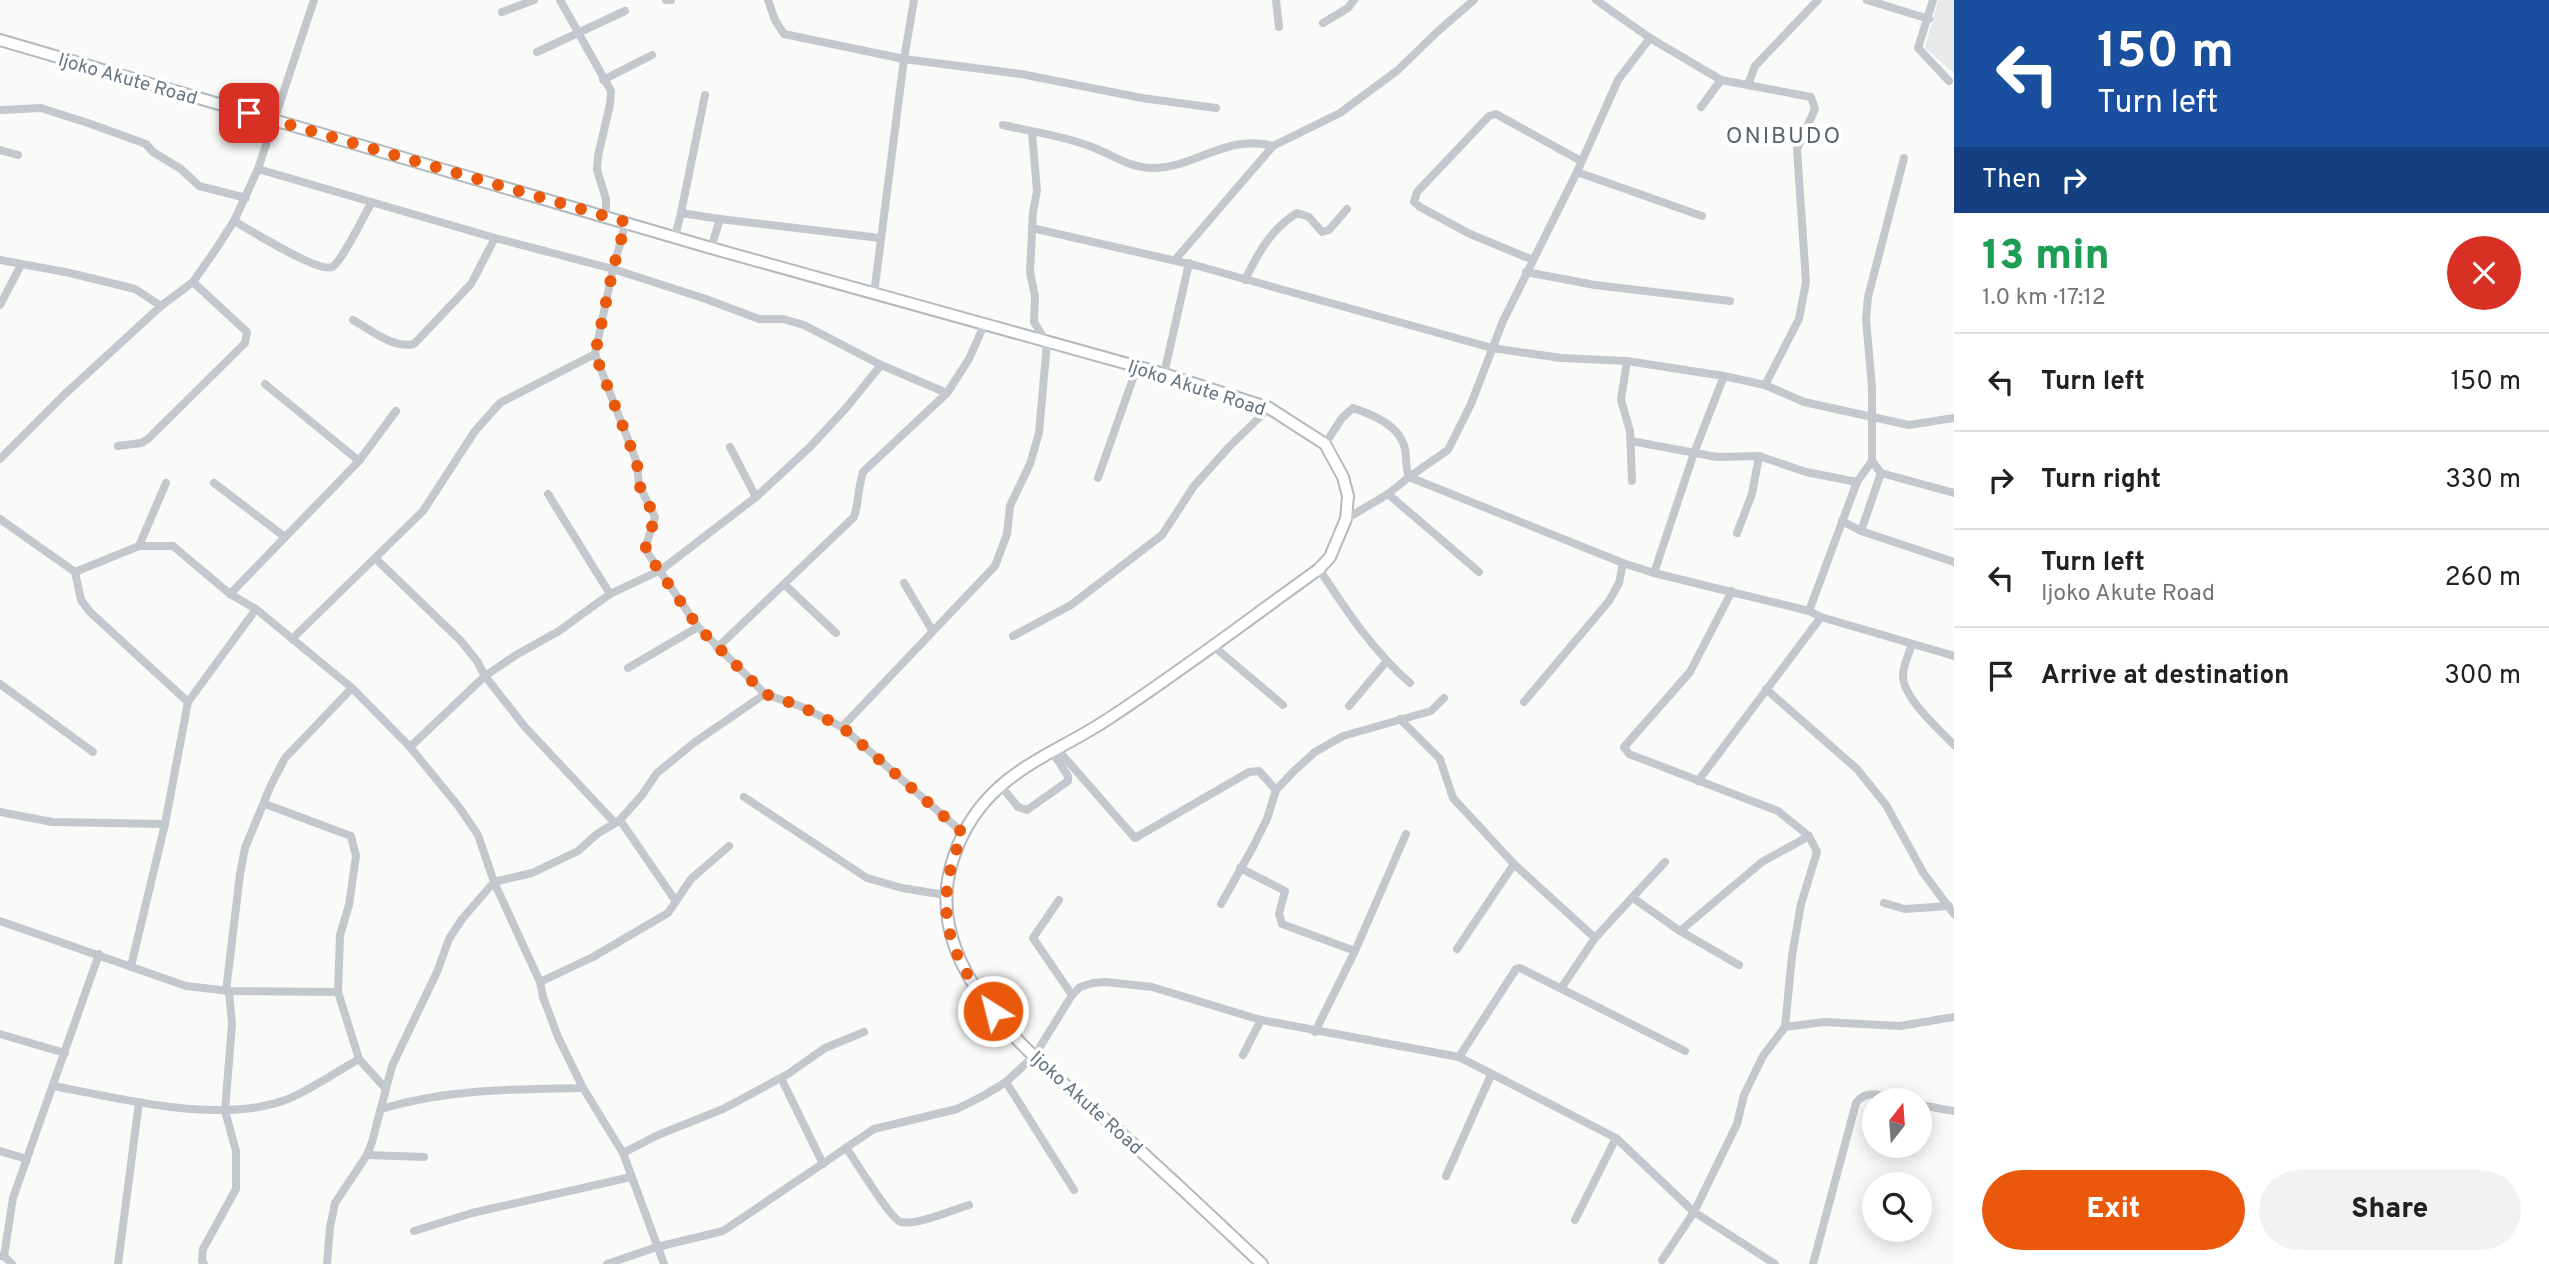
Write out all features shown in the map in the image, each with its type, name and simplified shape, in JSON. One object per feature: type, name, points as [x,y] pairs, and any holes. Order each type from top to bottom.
[{"type":"main road","name":"Ijoko Akute Road","points":[[0,40],[711,248],[1164,374],[1269,408],[1325,444],[1343,477],[1348,496],[1346,519],[1330,557],[1319,569],[1134,702],[1001,786],[978,809],[963,833],[955,852],[945,895],[946,920],[965,972],[1005,1026],[1262,1264]]},
{"type":"street","points":[[0,459],[65,394],[161,306],[193,282],[234,221],[246,198],[314,0]]},
{"type":"street","points":[[502,12],[534,0]]},
{"type":"street","points":[[560,0],[611,92],[597,170],[606,199],[606,216]]},
{"type":"street","points":[[768,0],[775,20],[784,34],[904,59],[1021,74],[1129,95],[1216,108]]},
{"type":"street","points":[[874,294],[914,0]]},
{"type":"street","points":[[1276,0],[1279,27]]},
{"type":"street","points":[[1323,23],[1348,8],[1354,0]]},
{"type":"street","points":[[1175,260],[1273,146],[1340,113],[1398,69],[1474,0]]},
{"type":"street","points":[[1596,0],[1650,38],[1721,80],[1811,97],[1815,109],[1797,149],[1806,282],[1799,319],[1765,385]]},
{"type":"street","points":[[1748,85],[1755,66],[1817,0]]},
{"type":"street","points":[[1867,0],[1929,19]]},
{"type":"street","points":[[1933,0],[1918,48],[1949,81]]},
{"type":"street","points":[[537,52],[625,11]]},
{"type":"street","points":[[1346,519],[1388,494],[1448,450],[1471,404],[1492,348],[1526,272],[1577,172],[1618,80],[1650,38]]},
{"type":"street","points":[[603,80],[652,55]]},
{"type":"street","points":[[1701,107],[1721,80]]},
{"type":"street","points":[[675,237],[705,95]]},
{"type":"street","points":[[0,110],[41,108],[88,123],[146,144],[153,152],[181,169],[199,186],[246,198]]},
{"type":"street","points":[[1533,260],[1470,234],[1420,207],[1414,202],[1417,192],[1481,123],[1496,114],[1581,162]]},
{"type":"street","points":[[1003,125],[1096,148],[1128,164],[1144,168],[1166,166],[1238,144],[1256,141],[1273,146]]},
{"type":"street","points":[[842,727],[995,566],[1007,534],[1010,506],[1030,464],[1039,433],[1047,343],[1034,322],[1035,296],[1030,272],[1037,191],[1032,132]]},
{"type":"street","points":[[0,150],[18,155]]},
{"type":"street","points":[[1809,611],[1857,482],[1872,461],[1866,319],[1868,297],[1904,158]]},
{"type":"street","points":[[258,169],[495,238],[613,269],[759,319],[783,319],[804,325],[881,365],[947,393]]},
{"type":"street","points":[[1577,172],[1702,216]]},
{"type":"street","points":[[234,221],[309,262],[322,268],[332,267],[372,202]]},
{"type":"street","points":[[1245,280],[1261,247],[1286,220],[1297,213],[1308,218],[1322,232],[1329,230],[1347,209]]},
{"type":"street","points":[[681,213],[880,238]]},
{"type":"street","points":[[711,248],[720,219]]},
{"type":"street","points":[[626,222],[595,354],[637,463],[639,485],[655,517],[645,550],[698,627],[765,694],[800,706],[842,727],[963,833]]},
{"type":"street","points":[[1032,228],[1189,263],[1492,348],[1562,358],[1627,361],[1724,376],[1765,385],[1804,402],[1909,425],[1954,418]]},
{"type":"street","points":[[353,320],[397,344],[414,344],[471,284],[495,238]]},
{"type":"street","points":[[0,260],[135,289],[161,306]]},
{"type":"street","points":[[1164,374],[1189,263]]},
{"type":"street","points":[[0,305],[21,265]]},
{"type":"street","points":[[1526,272],[1595,285],[1730,301]]},
{"type":"street","points":[[117,446],[141,443],[148,439],[245,343],[247,332],[193,282]]},
{"type":"street","points":[[717,648],[854,517],[863,472],[947,393],[968,359],[984,325]]},
{"type":"street","points":[[292,639],[423,511],[475,431],[499,403],[595,354]]},
{"type":"street","points":[[1627,361],[1621,400],[1632,441],[1632,481]]},
{"type":"street","points":[[410,747],[485,676],[559,631],[610,594],[661,570],[756,497],[810,447],[881,365]]},
{"type":"street","points":[[1098,478],[1137,367]]},
{"type":"street","points":[[1654,573],[1694,453],[1724,376]]},
{"type":"street","points":[[265,384],[359,461]]},
{"type":"street","points":[[1013,636],[1071,605],[1162,535],[1194,486],[1269,408]]},
{"type":"street","points":[[1325,444],[1342,418],[1353,408],[1376,416],[1394,430],[1405,447],[1405,466],[1409,477],[1623,563],[1809,611],[1821,617],[1954,656]]},
{"type":"street","points":[[230,594],[359,461],[396,411]]},
{"type":"street","points":[[1632,441],[1717,457],[1759,456],[1805,472],[1857,482]]},
{"type":"street","points":[[730,447],[756,497]]},
{"type":"street","points":[[1737,533],[1752,494],[1759,456]]},
{"type":"street","points":[[1872,461],[1881,473],[1954,494]]},
{"type":"street","points":[[1861,531],[1881,473]]},
{"type":"street","points":[[139,546],[166,483]]},
{"type":"street","points":[[214,483],[285,537]]},
{"type":"street","points":[[548,494],[610,594]]},
{"type":"street","points":[[1388,494],[1479,572]]},
{"type":"street","points":[[0,519],[75,572],[81,600],[90,612],[188,702]]},
{"type":"street","points":[[1842,521],[1861,531],[1954,562]]},
{"type":"street","points":[[75,572],[139,546],[173,546],[230,594],[256,609],[352,688],[410,747],[478,835],[494,881],[540,982],[558,1037],[583,1088],[623,1153],[664,1264]]},
{"type":"street","points":[[375,558],[461,641],[526,727],[617,821],[675,900]]},
{"type":"street","points":[[1524,702],[1609,601],[1619,583],[1623,563]]},
{"type":"street","points":[[1319,569],[1386,662],[1410,683]]},
{"type":"street","points":[[904,583],[932,630]]},
{"type":"street","points":[[784,584],[836,633]]},
{"type":"street","points":[[1662,1260],[1694,1212],[1737,1124],[1744,1095],[1763,1056],[1785,1027],[1792,956],[1801,904],[1817,852],[1809,836],[1778,811],[1629,754],[1624,747],[1690,672],[1732,591]]},
{"type":"street","points":[[131,966],[165,824],[188,702],[256,609]]},
{"type":"street","points":[[1698,781],[1821,617]]},
{"type":"street","points":[[628,668],[698,627]]},
{"type":"street","points":[[1912,644],[1903,673],[1905,686],[1918,706],[1954,745]]},
{"type":"street","points":[[1212,645],[1283,705]]},
{"type":"street","points":[[1349,706],[1386,662]]},
{"type":"street","points":[[0,684],[93,752]]},
{"type":"street","points":[[204,1264],[203,1249],[236,1189],[236,1151],[225,1111],[232,1024],[228,991],[245,849],[285,758],[352,688]]},
{"type":"street","points":[[1766,689],[1857,769],[1886,805],[1924,874],[1952,910]]},
{"type":"street","points":[[327,1264],[335,1203],[367,1156],[392,1066],[437,972],[449,939],[462,919],[494,881],[532,873],[578,851],[617,821],[657,773],[695,742],[765,694]]},
{"type":"street","points":[[1221,904],[1266,820],[1276,790],[1315,752],[1343,736],[1431,711],[1444,698]]},
{"type":"street","points":[[1400,719],[1440,759],[1453,798],[1514,864],[1595,938]]},
{"type":"street","points":[[1001,786],[1018,807],[1027,810],[1068,781],[1055,752]]},
{"type":"street","points":[[1055,752],[1135,838],[1249,772],[1259,771],[1276,790]]},
{"type":"street","points":[[744,797],[867,878],[902,888],[945,895]]},
{"type":"street","points":[[265,804],[351,836],[356,856],[349,905],[340,935],[338,992],[359,1059],[386,1089]]},
{"type":"street","points":[[0,812],[52,822],[165,824]]},
{"type":"street","points":[[1315,1032],[1355,951],[1406,834]]},
{"type":"street","points":[[1680,931],[1762,862],[1809,836]]},
{"type":"street","points":[[540,982],[593,957],[668,913],[691,879],[729,846]]},
{"type":"street","points":[[1562,988],[1595,938],[1665,862]]},
{"type":"street","points":[[1457,949],[1514,864]]},
{"type":"street","points":[[1240,868],[1285,891],[1279,914],[1282,925],[1355,951]]},
{"type":"street","points":[[1633,898],[1680,931],[1738,965]]},
{"type":"street","points":[[1059,900],[1033,938],[1072,995]]},
{"type":"street","points":[[1884,903],[1905,909],[1952,910]]},
{"type":"street","points":[[0,921],[186,986],[228,991],[338,992]]},
{"type":"street","points":[[12,1264],[2,1256],[13,1198],[99,954]]},
{"type":"street","points":[[1459,1057],[1516,969],[1520,968],[1685,1051]]},
{"type":"street","points":[[607,1264],[657,1247],[723,1231],[874,1129],[957,1109],[983,1096],[1006,1082],[1035,1055],[1072,995],[1080,987],[1106,982],[1152,987],[1261,1020],[1315,1032],[1459,1057],[1616,1138],[1694,1212],[1774,1264]]},
{"type":"street","points":[[1785,1027],[1824,1021],[1900,1026],[1954,1017]]},
{"type":"street","points":[[1243,1055],[1261,1020]]},
{"type":"street","points":[[623,1153],[658,1135],[723,1109],[781,1078],[825,1048],[864,1032]]},
{"type":"street","points":[[0,1034],[65,1053]]},
{"type":"street","points":[[54,1086],[139,1102],[225,1111],[287,1099],[359,1059]]},
{"type":"street","points":[[1446,1176],[1491,1075]]},
{"type":"street","points":[[781,1078],[823,1164]]},
{"type":"street","points":[[1006,1082],[1074,1190]]},
{"type":"street","points":[[381,1109],[408,1100],[451,1093],[493,1089],[583,1088]]},
{"type":"street","points":[[1813,1264],[1856,1103],[1862,1096]]},
{"type":"street","points":[[118,1264],[139,1102]]},
{"type":"street","points":[[1932,1107],[1954,1111]]},
{"type":"street","points":[[1575,1220],[1616,1138]]},
{"type":"street","points":[[846,1149],[874,1193],[899,1222],[926,1218],[969,1205]]},
{"type":"street","points":[[0,1151],[27,1159]]},
{"type":"street","points":[[367,1156],[424,1157]]},
{"type":"street","points":[[414,1231],[472,1213],[631,1177]]},
{"type":"shaded area","points":[[1938,0],[1954,0],[1954,73],[1925,48]]},
{"type":"district","name":"ONIBUDO","points":[[1784,135]]},
{"type":"route","points":[[249,113],[626,222],[595,354],[637,463],[639,485],[655,517],[645,550],[698,627],[765,694],[800,706],[842,727],[963,833],[955,852],[945,895],[946,920],[965,972],[993,1011]]}]
